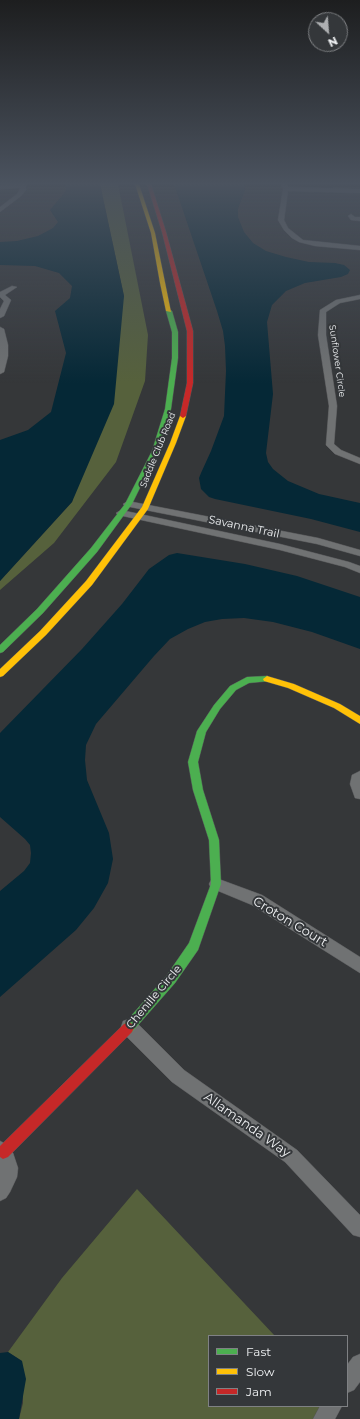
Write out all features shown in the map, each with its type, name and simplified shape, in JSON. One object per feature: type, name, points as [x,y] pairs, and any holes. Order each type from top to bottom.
[{"type":"street","name":"Saddle Club Road","points":[[0,650],[40,611],[94,550],[128,504],[155,451],[168,409],[175,358],[175,332],[162,283],[156,250]]},
{"type":"street","name":"Saddle Club Road","points":[[0,674],[43,633],[89,583],[138,517],[145,507],[180,424],[185,410],[190,383],[190,331],[169,250]]},
{"type":"street","points":[[0,316],[8,300],[0,294],[14,287]]},
{"type":"street","name":"Sunflower Circle","points":[[360,297],[338,301],[322,311],[322,335],[333,406],[330,445],[338,452],[360,461]]},
{"type":"street","points":[[0,330],[4,345],[0,372]]},
{"type":"street","name":"Savanna Trail","points":[[128,504],[318,541],[360,552]]},
{"type":"street","name":"Savanna Trail","points":[[121,513],[280,547],[349,565],[360,570]]},
{"type":"street","name":"Chenille Circle","points":[[0,1192],[8,1177],[9,1168],[7,1159],[2,1151],[129,1027],[171,980],[194,946],[216,884],[214,840],[198,790],[194,762],[202,731],[216,707],[233,688],[247,680],[265,678],[290,686],[331,703],[360,721]]},
{"type":"street","points":[[360,776],[357,779],[356,784],[360,794]]},
{"type":"street","name":"Croton Court","points":[[216,884],[257,900],[360,966]]},
{"type":"street","name":"Allamanda Way","points":[[129,1027],[178,1076],[292,1156],[360,1228]]},
{"type":"street","points":[[348,1382],[360,1364]]},
{"type":"street","points":[[323,1419],[331,1407]]},
{"type":"green space","points":[[114,250],[131,250],[148,335],[145,381],[116,462],[54,543],[0,590],[0,581],[72,502],[124,296]]},
{"type":"green space","points":[[137,1189],[274,1335],[208,1335],[208,1407],[331,1407],[323,1419],[19,1419],[23,1403],[22,1361],[8,1352],[62,1278]]},
{"type":"water","points":[[0,250],[114,250],[124,296],[114,404],[72,502],[0,581],[0,440],[28,430],[51,412],[66,353],[55,311],[70,298],[72,286],[59,273],[35,266],[0,265]]},
{"type":"water","points":[[196,250],[265,250],[309,262],[335,263],[344,265],[350,270],[348,274],[341,277],[305,283],[286,291],[272,305],[267,322],[273,394],[266,453],[268,462],[273,469],[288,481],[319,494],[360,503],[360,532],[311,519],[215,499],[209,497],[201,489],[199,478],[224,416],[226,371],[225,346],[223,331]]},
{"type":"water","points":[[177,553],[245,564],[297,576],[360,597],[360,649],[312,632],[273,622],[244,618],[222,619],[205,622],[170,639],[96,724],[86,745],[85,760],[87,780],[109,833],[113,859],[108,883],[94,908],[76,930],[0,997],[0,891],[24,871],[30,863],[31,853],[30,845],[25,839],[0,817],[0,733],[82,649],[122,604],[149,569],[169,555]]},
{"type":"water","points":[[8,1352],[22,1361],[26,1379],[19,1419],[0,1419],[0,1353]]},
{"type":"traffic: fast","points":[[0,650],[40,611],[94,550],[128,504],[155,451],[168,409],[175,358],[175,332],[169,311]]},
{"type":"traffic: fast","points":[[128,1028],[171,979],[194,946],[216,884],[214,840],[198,790],[193,762],[202,731],[217,707],[233,688],[247,680],[267,679]]},
{"type":"traffic: slow","points":[[156,250],[169,311]]},
{"type":"traffic: slow","points":[[0,674],[43,633],[89,583],[145,507],[183,416]]},
{"type":"traffic: slow","points":[[267,679],[291,686],[337,706],[360,721]]},
{"type":"traffic: jam","points":[[169,250],[190,331],[190,383],[183,416]]},
{"type":"traffic: jam","points":[[3,1152],[128,1028]]}]
